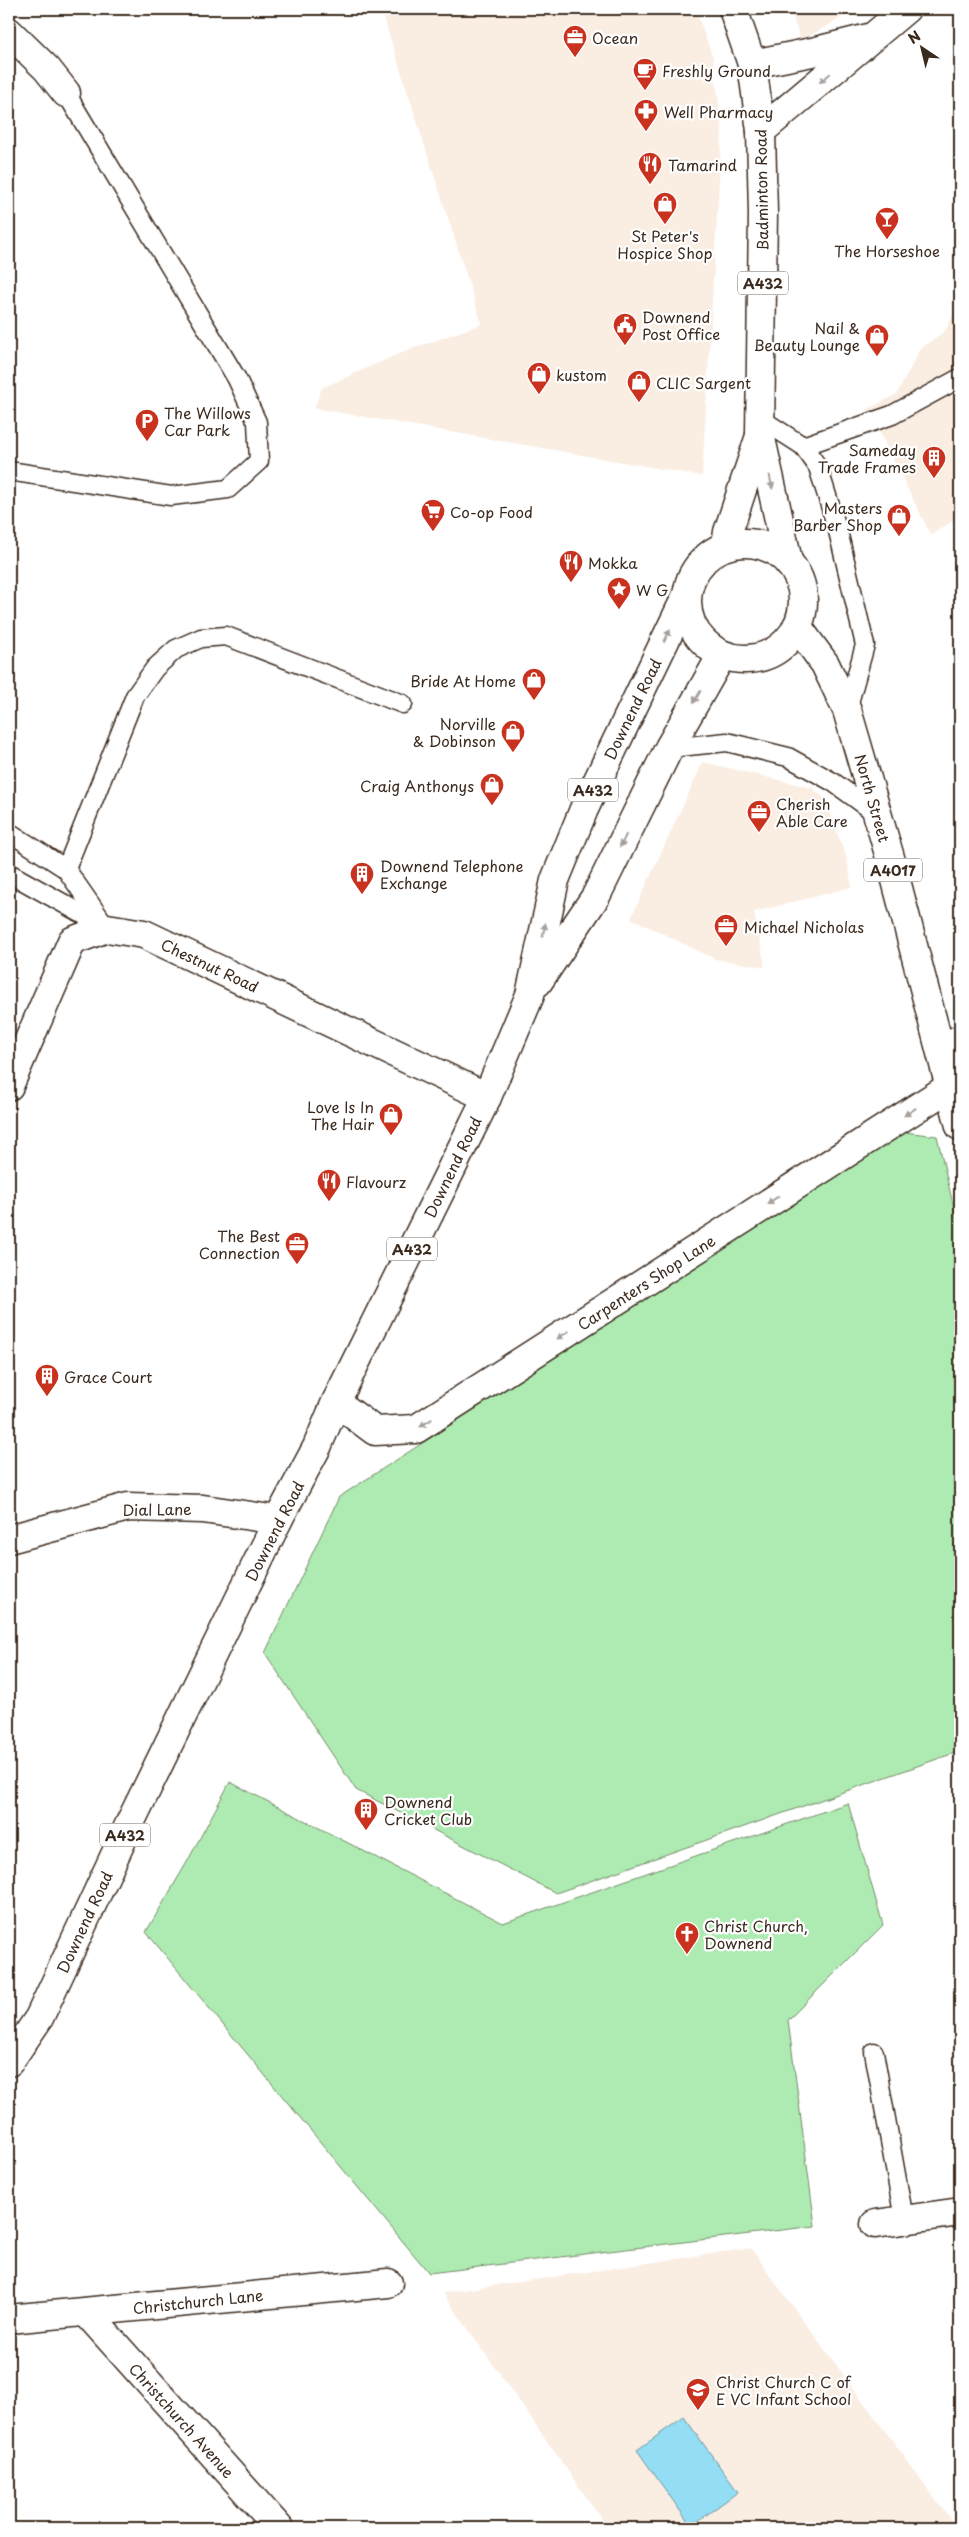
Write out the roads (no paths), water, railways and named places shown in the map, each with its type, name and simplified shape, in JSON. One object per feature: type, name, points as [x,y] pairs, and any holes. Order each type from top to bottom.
[{"type":"main road","name":"Badminton Road","points":[[733,9],[752,64],[761,131],[763,213],[761,426],[788,561]]},
{"type":"main road","points":[[761,131],[906,9]]},
{"type":"main road","points":[[9,32],[47,69],[66,93]]},
{"type":"main road","points":[[752,64],[812,52],[876,36]]},
{"type":"main road","name":"Badminton Road","points":[[726,545],[728,532],[761,426]]},
{"type":"main road","name":"A432","points":[[743,542],[760,544],[775,550],[788,561],[798,576],[803,592],[803,610],[797,626],[787,641],[773,652],[756,658],[739,659],[722,655],[706,645],[695,631],[688,615],[686,597],[690,580],[698,565],[711,553],[726,545],[743,542]]},
{"type":"main road","name":"Downend Road","points":[[9,2062],[39,2018],[129,1826],[278,1520],[317,1447],[336,1402],[487,1097],[530,995],[555,880],[584,809],[686,597]]},
{"type":"main road","name":"North Street","points":[[797,626],[825,664],[848,710],[877,814],[951,1044],[950,1086],[960,1126]]},
{"type":"main road","name":"Downend Road","points":[[530,995],[596,896],[669,748],[722,655]]},
{"type":"main road","name":"Chestnut Road","points":[[9,1086],[72,941],[107,928],[144,934],[487,1097]]},
{"type":"main road","name":"Carpenters Shop Lane","points":[[336,1402],[374,1431],[416,1430],[950,1086]]},
{"type":"main road","name":"Dial Lane","points":[[9,1539],[128,1507],[203,1509],[278,1520]]},
{"type":"main road","points":[[875,2224],[960,2212]]},
{"type":"main road","name":"Christchurch Lane","points":[[9,2319],[388,2282]]},
{"type":"main road","name":"Christchurch Avenue","points":[[86,2312],[279,2528]]},
{"type":"lane","points":[[9,471],[171,496],[228,488],[259,461],[257,422],[237,380],[66,93]]},
{"type":"lane","points":[[803,446],[892,415],[960,378]]},
{"type":"lane","points":[[761,426],[803,446],[818,467],[824,485],[838,531],[865,645],[848,710]]},
{"type":"lane","points":[[66,869],[136,696],[155,668],[176,649],[200,638],[226,636],[403,704]]},
{"type":"lane","points":[[669,748],[726,742],[788,757],[833,782],[877,814]]},
{"type":"lane","points":[[9,832],[66,869],[107,928]]},
{"type":"lane","points":[[9,874],[107,928]]},
{"type":"lane","points":[[874,2052],[904,2219]]},
{"type":"water","points":[[684,2417],[738,2492],[691,2526],[637,2450]]},
{"type":"place","name":"Ocean","points":[[575,58]]},
{"type":"place","name":"Freshly Ground","points":[[645,91]]},
{"type":"place","name":"Well Pharmacy","points":[[646,132]]},
{"type":"place","name":"Tamarind","points":[[650,185]]},
{"type":"place","name":"St Peter's Hospice Shop","points":[[665,225]]},
{"type":"place","name":"The Horseshoe","points":[[887,240]]},
{"type":"place","name":"Downend Post Office","points":[[625,346]]},
{"type":"place","name":"Nail & Beauty Lounge","points":[[877,357]]},
{"type":"place","name":"kustom","points":[[539,395]]},
{"type":"place","name":"CLIC Sargent","points":[[639,403]]},
{"type":"place","name":"The Willows Car Park","points":[[147,442]]},
{"type":"place","name":"Sameday Trade Frames","points":[[934,479]]},
{"type":"place","name":"Co-op Food","points":[[433,532]]},
{"type":"place","name":"Masters Barber Shop","points":[[899,537]]},
{"type":"place","name":"Mokka","points":[[571,583]]},
{"type":"place","name":"W G","points":[[619,610]]},
{"type":"place","name":"Bride At Home","points":[[534,701]]},
{"type":"place","name":"Norville & Dobinson","points":[[513,753]]},
{"type":"place","name":"Craig Anthonys","points":[[492,806]]},
{"type":"place","name":"Cherish Able Care","points":[[759,833]]},
{"type":"place","name":"Downend Telephone Exchange","points":[[362,895]]},
{"type":"place","name":"Michael Nicholas","points":[[726,947]]},
{"type":"place","name":"Love Is In The Hair","points":[[391,1136]]},
{"type":"place","name":"Flavourz","points":[[329,1202]]},
{"type":"place","name":"The Best Connection","points":[[297,1265]]},
{"type":"place","name":"Grace Court","points":[[47,1397]]},
{"type":"place","name":"Downend Cricket Club","points":[[366,1831]]},
{"type":"place","name":"Christ Church, Downend","points":[[687,1955]]},
{"type":"place","name":"Christ Church C of E VC Infant School","points":[[698,2411]]}]
